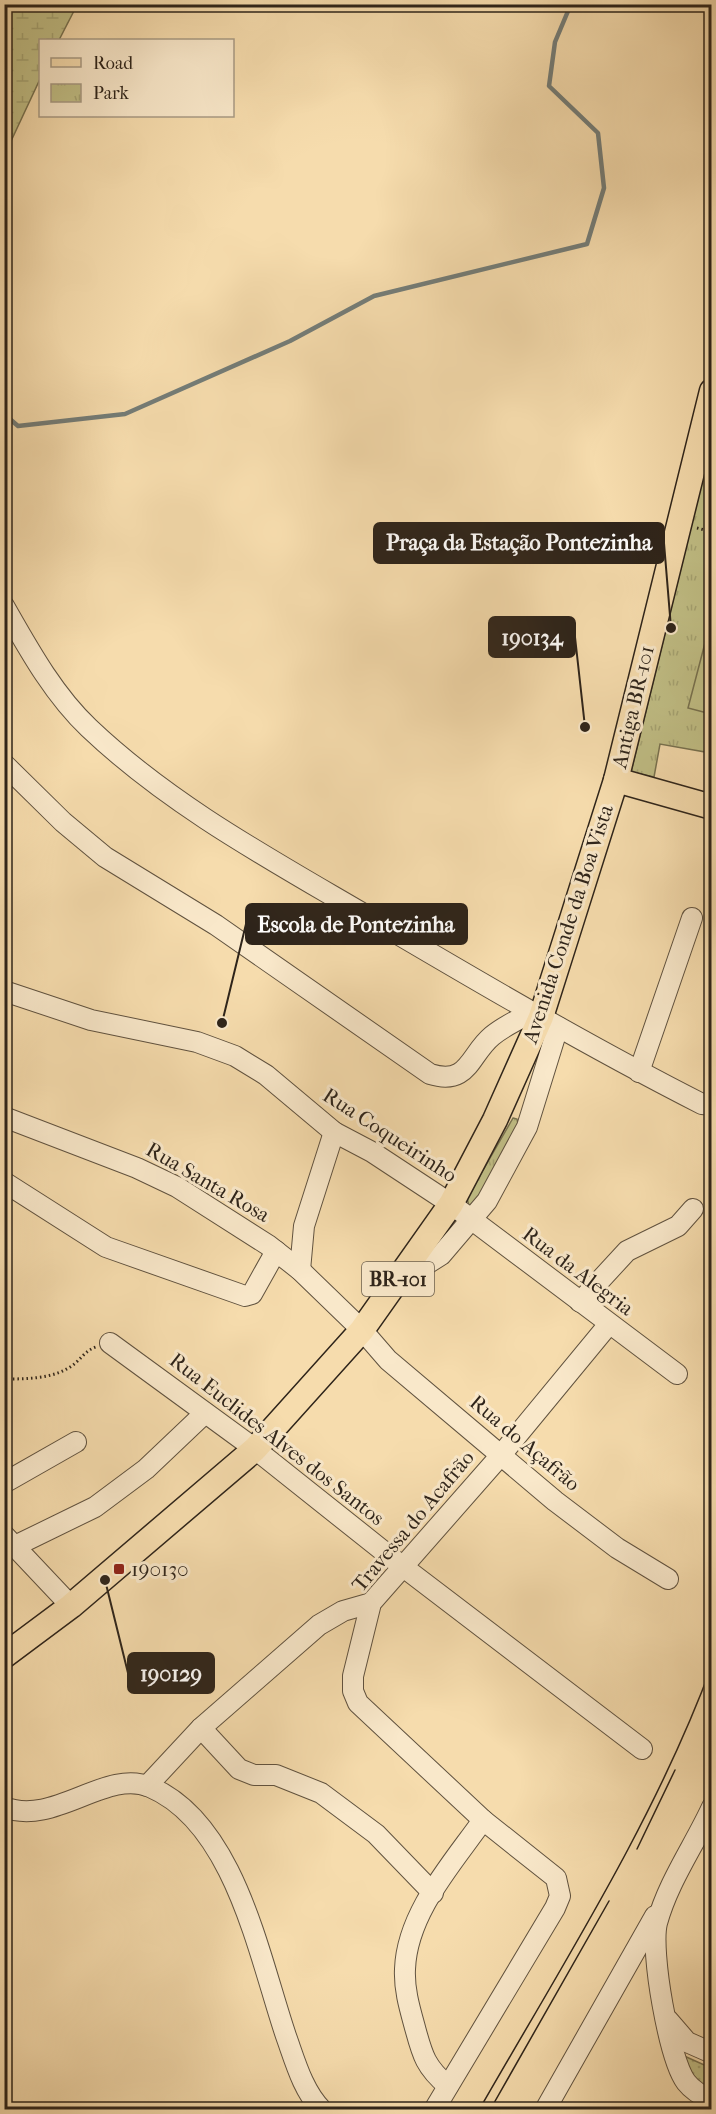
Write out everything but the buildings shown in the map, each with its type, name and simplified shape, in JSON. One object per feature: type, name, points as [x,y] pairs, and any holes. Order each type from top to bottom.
[{"type":"main road","name":"Antiga BR-101","points":[[616,780],[711,391]]},
{"type":"main road","points":[[616,780],[711,807]]},
{"type":"main road","name":"Avenida Conde da Boa Vista","points":[[4,1656],[71,1606],[255,1449],[362,1330],[451,1204],[544,1019],[616,780]]},
{"type":"street","points":[[4,606],[46,677],[87,727],[129,764],[251,848],[544,1019],[639,1072],[702,1104],[711,1105]]},
{"type":"street","points":[[4,764],[63,822],[105,857],[216,925],[430,1074],[443,1078],[456,1076],[468,1067],[490,1037],[544,1019]]},
{"type":"street","points":[[639,1072],[692,918]]},
{"type":"street","name":"Rua Coqueirinho","points":[[4,991],[91,1020],[197,1042],[226,1052],[266,1076],[334,1132],[372,1152],[451,1204]]},
{"type":"street","points":[[393,1285],[441,1255],[487,1201],[530,1115],[544,1019]]},
{"type":"street","points":[[503,1102],[530,1115]]},
{"type":"street","name":"Rua Santa Rosa","points":[[4,1117],[137,1168],[177,1187],[276,1251],[300,1270],[362,1330]]},
{"type":"street","points":[[300,1270],[304,1226],[334,1132]]},
{"type":"street","points":[[4,1182],[106,1247],[245,1296],[252,1294],[276,1251]]},
{"type":"street","name":"Rua da Alegria","points":[[451,1204],[677,1374]]},
{"type":"street","points":[[580,1302],[627,1251],[678,1226],[693,1209]]},
{"type":"street","name":"Travessa do Acafrão","points":[[448,2086],[555,1908],[560,1896],[556,1878],[483,1820],[358,1703],[353,1691],[353,1676],[371,1603],[501,1455],[609,1324]]},
{"type":"street","name":"Rua do Açafrão","points":[[362,1330],[388,1360],[585,1525],[617,1548],[668,1579]]},
{"type":"street","name":"Rua Euclides Alves dos Santos","points":[[110,1343],[255,1449],[402,1566],[642,1749]]},
{"type":"street","points":[[71,1606],[10,1541],[95,1507],[146,1469],[205,1413]]},
{"type":"street","points":[[4,1484],[76,1442]]},
{"type":"street","points":[[147,1786],[201,1728],[319,1625],[343,1611],[371,1603]]},
{"type":"street","points":[[201,1728],[239,1769],[254,1775],[276,1775],[321,1793],[376,1834],[433,1893]]},
{"type":"street","points":[[4,1807],[12,1810],[54,1808],[91,1793],[120,1785],[147,1786],[175,1800],[202,1826],[219,1856],[245,1912],[295,2061],[306,2087],[322,2109]]},
{"type":"street","points":[[545,2109],[665,1899],[711,1807]]},
{"type":"street","points":[[434,2109],[448,2086],[426,2066],[406,1992],[405,1969],[409,1941],[433,1893],[483,1820]]},
{"type":"street","points":[[665,1899],[657,1926],[657,1978],[675,2060],[685,2081],[698,2094],[711,2101]]},
{"type":"street","points":[[667,2018],[687,2042],[711,2053]]},
{"type":"path","points":[[4,1379],[32,1379],[56,1372],[72,1366],[90,1349],[110,1343]]},
{"type":"green space","points":[[5,4],[77,5],[60,39],[39,39],[39,81],[5,154]]},
{"type":"green space","points":[[711,445],[711,753],[660,744],[654,777],[631,772]]},
{"type":"green space","points":[[711,620],[711,714],[688,708]]},
{"type":"green space","points":[[513,1118],[517,1119],[518,1124],[474,1206],[469,1206],[467,1198]]},
{"type":"green space","points":[[682,2055],[711,2068],[711,2096],[701,2093]]},
{"type":"waterway","points":[[4,414],[18,426],[125,414],[290,341],[374,296],[587,244],[604,188],[598,133],[549,86],[555,42],[571,4]]},
{"type":"tram line","points":[[479,2110],[635,1837],[689,1723],[712,1665]]},
{"type":"tram line","points":[[637,1849],[675,1770]]},
{"type":"tram line","points":[[490,2110],[609,1901]]},
{"type":"place","name":"Praça da Estação Pontezinha","points":[[671,628]]},
{"type":"place","name":"190134","points":[[585,727]]},
{"type":"place","name":"Escola de Pontezinha","points":[[222,1023]]},
{"type":"place","name":"190130","points":[[119,1569]]},
{"type":"place","name":"190129","points":[[105,1580]]}]
